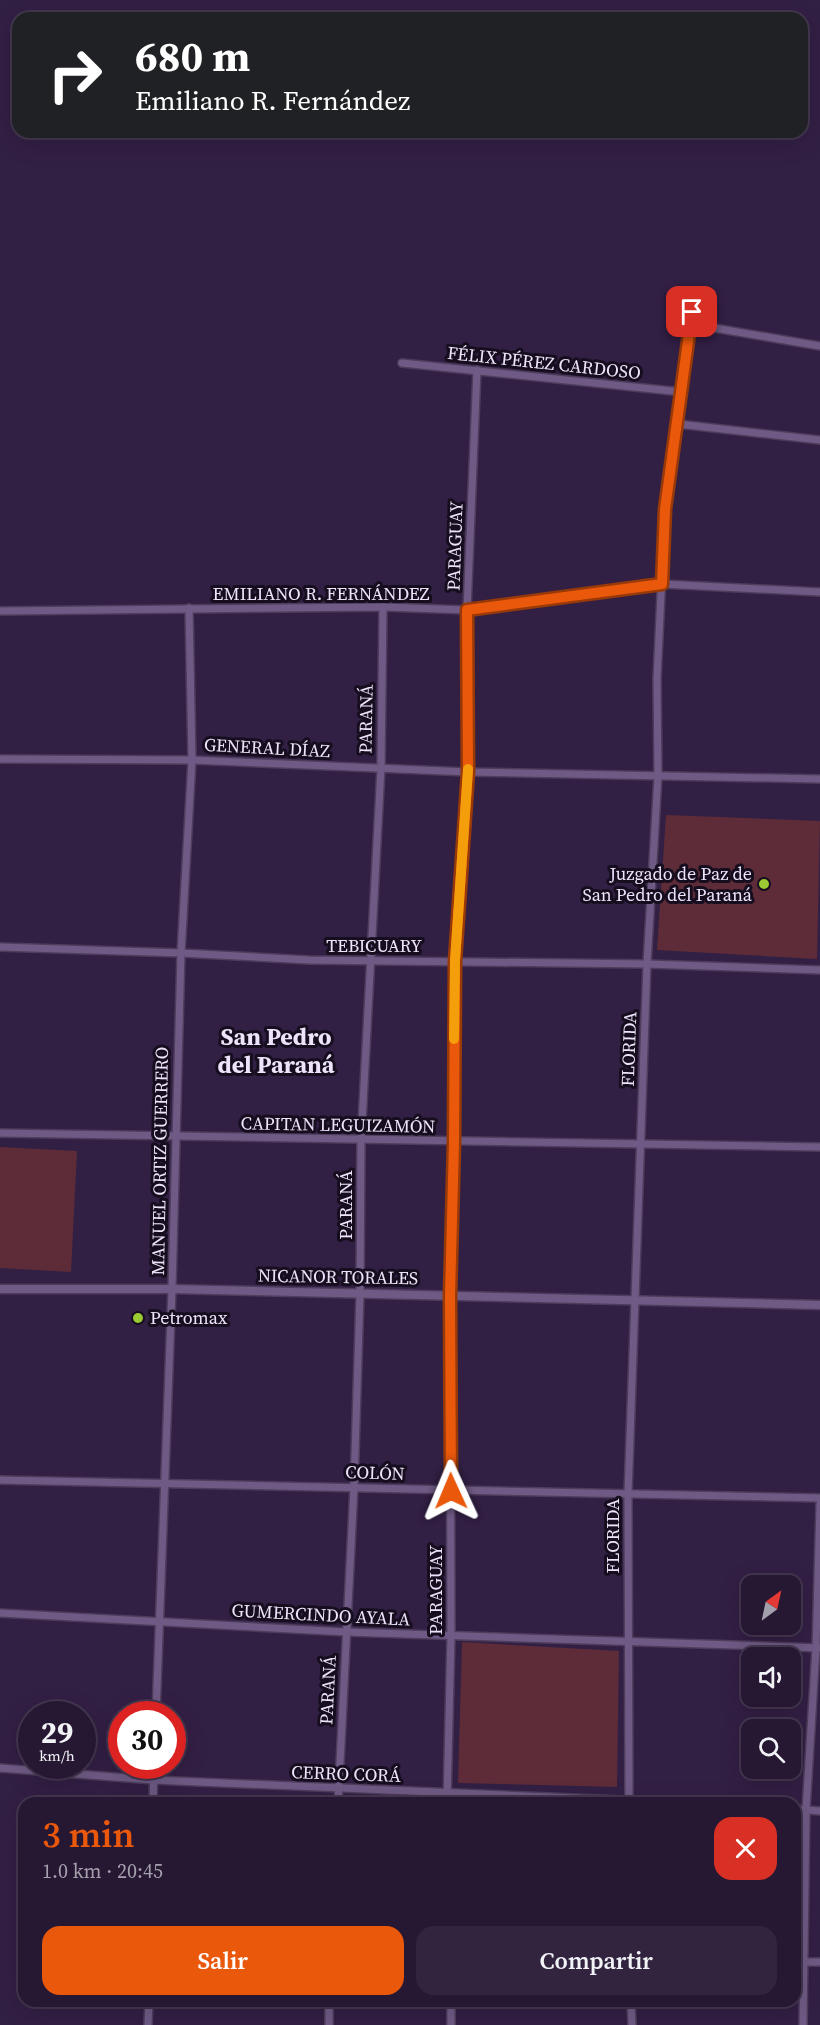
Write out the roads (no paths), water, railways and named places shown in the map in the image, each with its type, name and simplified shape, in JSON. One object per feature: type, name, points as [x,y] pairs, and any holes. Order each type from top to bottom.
[{"type":"street","name":"FLORIDA","points":[[629,1797],[628,1494],[647,964],[658,776],[657,679],[665,509],[694,299]]},
{"type":"street","points":[[691,324],[820,346]]},
{"type":"street","name":"FÉLIX PÉREZ CARDOSO","points":[[402,363],[682,392]]},
{"type":"street","name":"PARAGUAY","points":[[447,1797],[451,1635],[450,1296],[455,961],[468,772],[467,610],[477,370]]},
{"type":"street","points":[[678,424],[820,440]]},
{"type":"street","name":"EMILIANO R. FERNÁNDEZ","points":[[0,611],[383,607],[467,610],[662,584],[820,592]]},
{"type":"street","name":"PARANÁ","points":[[338,1797],[354,1487],[360,1294],[361,1141],[381,768],[383,607]]},
{"type":"street","name":"MANUEL ORTIZ GUERRERO","points":[[157,1701],[172,1289],[180,953],[192,760],[189,608]]},
{"type":"street","name":"GENERAL DÍAZ","points":[[0,759],[192,760],[468,772],[820,779]]},
{"type":"street","name":"TEBICUARY","points":[[0,947],[369,962],[647,964],[820,970]]},
{"type":"street","name":"CAPITAN LEGUIZAMÓN","points":[[0,1133],[176,1138],[820,1147]]},
{"type":"street","name":"NICANOR TORALES","points":[[0,1289],[172,1289],[820,1305]]},
{"type":"street","name":"COLÓN","points":[[0,1480],[820,1498]]},
{"type":"street","points":[[803,2025],[806,1810],[818,1648],[820,1504]]},
{"type":"street","name":"GUMERCINDO AYALA","points":[[0,1613],[346,1632],[818,1648]]},
{"type":"street","name":"CERRO CORÁ","points":[[0,1768],[153,1780],[538,1797]]},
{"type":"street","points":[[153,1780],[153,1797]]},
{"type":"street","points":[[801,1810],[820,1811]]},
{"type":"street","points":[[805,1962],[820,1962]]},
{"type":"street","points":[[148,2025],[149,2007]]},
{"type":"street","points":[[328,2025],[330,2007]]},
{"type":"street","points":[[451,2007],[451,2025]]},
{"type":"street","points":[[632,2007],[632,2025]]},
{"type":"place","name":"Juzgado de Paz de San Pedro del Paraná","points":[[764,884]]},
{"type":"place","name":"Petromax","points":[[138,1318]]},
{"type":"district","name":"San Pedro del Paraná","points":[[276,1051]]}]
